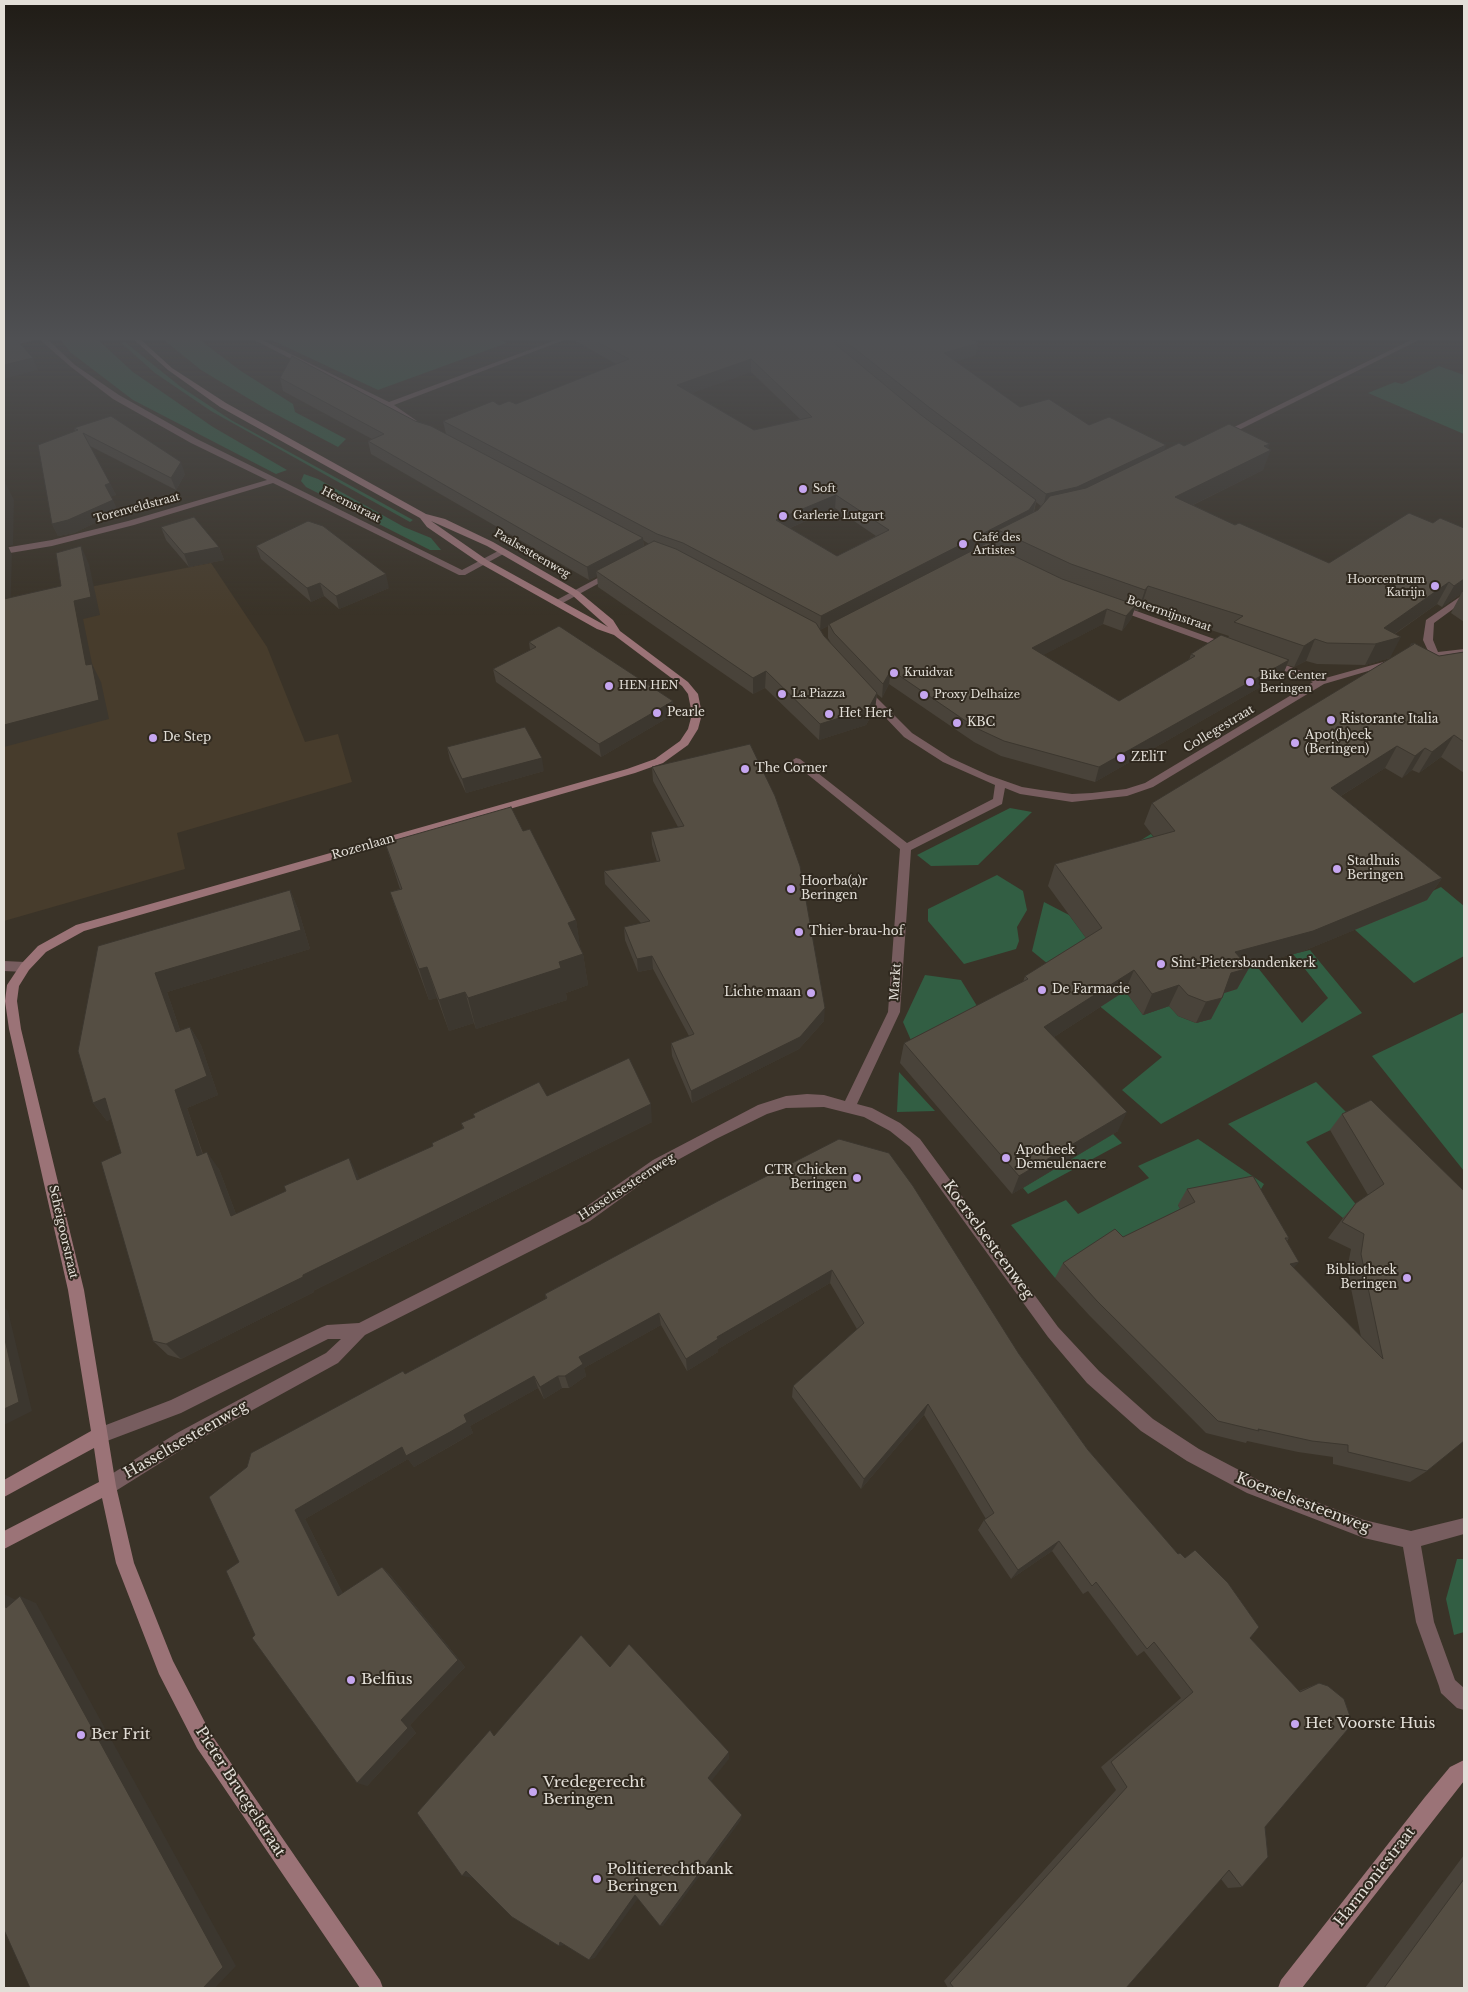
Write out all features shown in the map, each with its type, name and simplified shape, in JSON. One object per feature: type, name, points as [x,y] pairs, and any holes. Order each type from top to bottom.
[{"type":"street","name":"Heemstraat","points":[[174,430],[462,573],[503,552]]},
{"type":"street","name":"Paalsesteenweg","points":[[269,430],[423,516],[442,521],[503,552],[575,593],[610,622],[617,633]]},
{"type":"street","points":[[1218,437],[1232,430]]},
{"type":"street","name":"Torenveldstraat","points":[[4,551],[52,542],[131,523],[275,480]]},
{"type":"street","name":"Paalsesteenweg","points":[[423,516],[430,524],[484,562],[600,627],[617,633],[685,684],[696,701],[696,722]]},
{"type":"street","points":[[556,603],[619,570]]},
{"type":"street","points":[[1434,655],[1428,640],[1429,622],[1464,597]]},
{"type":"street","name":"Botermijnstraat","points":[[1108,604],[1234,649]]},
{"type":"street","name":"Collegestraat","points":[[1000,784],[1041,794],[1072,798],[1126,792],[1149,785],[1321,682],[1405,660],[1464,652]]},
{"type":"street","points":[[1261,659],[1321,682]]},
{"type":"street","points":[[796,761],[906,848],[998,801],[1000,784],[947,760],[908,735],[856,682]]},
{"type":"street","name":"Rozenlaan","points":[[15,1030],[11,1002],[13,985],[25,967],[42,949],[80,928],[631,771],[659,760],[684,743],[696,722]]},
{"type":"street","name":"Markt","points":[[849,1106],[871,1064],[894,1012],[906,848]]},
{"type":"street","points":[[4,966],[25,967]]},
{"type":"street","name":"Scheigoorstraat","points":[[15,1030],[76,1290],[100,1436]]},
{"type":"street","name":"Hasseltsesteenweg","points":[[4,1540],[108,1486],[182,1439],[332,1358],[360,1330],[585,1216],[658,1164],[763,1109],[786,1102],[807,1100],[849,1106]]},
{"type":"street","name":"Koerselsesteenweg","points":[[849,1106],[867,1112],[895,1127],[915,1143],[1053,1332],[1093,1377],[1147,1425],[1193,1455],[1252,1487],[1364,1529],[1411,1540]]},
{"type":"street","name":"Hasseltsesteenweg","points":[[4,1488],[100,1436],[175,1407],[327,1332],[360,1330]]},
{"type":"street","name":"Pieter Bruegelstraat","points":[[100,1436],[108,1486],[126,1563],[166,1667],[204,1741],[372,1988]]},
{"type":"street","points":[[1464,1526],[1411,1540],[1425,1622],[1448,1686],[1464,1701]]},
{"type":"street","name":"Harmoniestraat","points":[[1289,1988],[1432,1804],[1457,1774],[1464,1770]]},
{"type":"shaded area","name":"De Step","points":[[211,563],[267,647],[305,742],[338,734],[352,782],[177,833],[185,869],[4,921],[4,604]]},
{"type":"green space","points":[[191,430],[218,430],[287,470],[276,474]]},
{"type":"green space","points":[[245,430],[249,430],[413,520],[410,522]]},
{"type":"green space","points":[[306,430],[329,430],[346,439],[338,447]]},
{"type":"green space","points":[[1455,430],[1464,430],[1464,434]]},
{"type":"green space","points":[[304,474],[318,479],[404,527],[431,538],[441,550],[430,550],[306,487],[301,481]]},
{"type":"green space","points":[[1010,808],[1032,812],[978,865],[931,866],[917,855]]},
{"type":"green space","points":[[1151,834],[1302,1023],[1328,998],[1293,954],[1310,950],[1362,1013],[1161,1124],[1122,1090],[1162,1057],[1032,951],[1044,902],[1069,915],[1143,1015],[1169,1006],[1178,1016],[1196,1023],[1211,1019],[1209,997],[1237,988],[1115,856]]},
{"type":"green space","points":[[997,875],[1023,891],[1027,910],[1017,927],[1019,941],[1016,949],[964,964],[928,921],[928,909]]},
{"type":"green space","points":[[1441,887],[1464,906],[1464,956],[1414,983],[1354,929]]},
{"type":"green space","points":[[925,975],[961,980],[985,1019],[917,1054],[903,1022]]},
{"type":"green space","points":[[1464,1012],[1464,1171],[1372,1056]]},
{"type":"green space","points":[[899,1072],[935,1111],[897,1112]]},
{"type":"green space","points":[[1316,1082],[1353,1119],[1306,1142],[1358,1207],[1343,1218],[1228,1124]]},
{"type":"green space","points":[[1113,1134],[1122,1143],[1028,1194],[1023,1188]]},
{"type":"green space","points":[[1198,1139],[1264,1184],[1251,1206],[1178,1205],[1187,1221],[1107,1245],[1055,1278],[1011,1225],[1066,1200],[1078,1214],[1149,1178],[1138,1166]]},
{"type":"green space","points":[[1457,1559],[1464,1559],[1464,1632],[1454,1635],[1446,1599]]},
{"type":"building","points":[[78,430],[132,430],[181,462],[171,478],[83,433],[110,483],[105,485],[113,500],[68,520],[52,524],[38,445]]},
{"type":"building","points":[[376,430],[438,430],[643,538],[587,567],[368,441],[384,434]]},
{"type":"building","points":[[460,430],[941,430],[1036,500],[1029,510],[821,616],[683,543],[657,534]],"holes":[[[836,495],[889,530],[837,556],[776,520]]]},
{"type":"building","points":[[960,430],[1135,430],[1166,445],[1077,487],[1046,494]]},
{"type":"building","points":[[1217,430],[1241,430],[1270,444],[1264,446],[1271,450],[1175,497],[1235,525],[1239,523],[1329,563],[1409,513],[1433,523],[1440,518],[1464,528],[1464,579],[1454,586],[1449,582],[1384,628],[1401,637],[1375,644],[1327,643],[1315,639],[1304,646],[1234,622],[1243,616],[1148,586],[1145,590],[1071,564],[998,530],[1038,510],[1050,496],[1086,488],[1179,443],[1184,446]]},
{"type":"building","points":[[5,482],[4,520],[4,483]]},
{"type":"building","points":[[194,517],[219,547],[184,554],[161,527]]},
{"type":"building","points":[[308,521],[323,526],[386,574],[336,596],[320,583],[307,588],[256,546]]},
{"type":"building","points":[[654,541],[676,549],[816,623],[824,636],[877,693],[868,709],[820,724],[766,671],[753,678],[596,571]]},
{"type":"building","points":[[987,543],[1062,579],[1136,605],[1126,616],[1107,609],[1032,648],[1119,701],[1195,656],[1191,654],[1221,635],[1289,660],[1099,767],[1004,741],[976,728],[891,670],[883,684],[834,633],[829,624]]},
{"type":"building","points":[[81,546],[91,597],[74,601],[86,665],[92,664],[99,700],[4,725],[4,599],[61,586],[56,553]]},
{"type":"building","points":[[559,626],[673,701],[599,744],[493,669],[536,647],[529,642]]},
{"type":"building","points":[[1414,643],[1439,656],[1464,652],[1464,742],[1454,735],[1432,752],[1425,748],[1415,756],[1397,746],[1331,788],[1442,878],[1313,931],[1235,952],[1249,968],[1231,973],[1222,998],[1206,1002],[1188,995],[1179,985],[1152,994],[1134,970],[1044,1027],[1127,1112],[1019,1176],[904,1043],[1028,979],[1025,976],[1102,928],[1055,864],[1175,831],[1152,803]]},
{"type":"building","points":[[525,727],[542,758],[462,779],[447,747]]},
{"type":"building","points":[[750,744],[775,796],[800,866],[825,1008],[800,1037],[691,1091],[671,1043],[694,1034],[652,956],[637,959],[624,927],[650,921],[604,871],[660,861],[651,832],[684,826],[652,767]]},
{"type":"building","points":[[511,807],[523,831],[530,829],[576,920],[568,923],[583,954],[559,962],[561,968],[468,998],[465,992],[439,1000],[427,967],[419,969],[390,892],[402,889],[385,843]]},
{"type":"building","points":[[290,890],[301,930],[155,973],[176,1032],[190,1027],[207,1076],[175,1090],[197,1156],[207,1152],[231,1216],[286,1191],[284,1186],[349,1158],[357,1180],[433,1146],[432,1143],[464,1128],[461,1123],[475,1117],[473,1114],[539,1082],[547,1096],[629,1058],[651,1104],[166,1344],[153,1341],[101,1162],[121,1153],[105,1098],[93,1103],[78,1051],[98,946]]},
{"type":"building","points":[[1371,1100],[1464,1191],[1464,1441],[1427,1471],[1348,1452],[1348,1445],[1312,1441],[1218,1421],[1097,1301],[1063,1263],[1115,1229],[1123,1237],[1195,1202],[1187,1189],[1253,1176],[1289,1238],[1285,1238],[1299,1262],[1290,1264],[1383,1359],[1361,1254],[1364,1234],[1342,1222],[1356,1203],[1384,1184],[1342,1114]]},
{"type":"building","points":[[839,1139],[889,1153],[913,1186],[1019,1354],[1088,1450],[1178,1554],[1180,1553],[1185,1558],[1195,1550],[1228,1583],[1259,1627],[1250,1638],[1300,1692],[1319,1683],[1328,1686],[1344,1699],[1351,1719],[1348,1729],[1265,1827],[1268,1857],[1242,1887],[1229,1870],[1126,1988],[954,1988],[950,1983],[1127,1787],[1111,1762],[1193,1692],[1154,1642],[1147,1649],[1096,1582],[1092,1586],[1059,1541],[1018,1570],[984,1520],[994,1513],[928,1404],[864,1479],[793,1386],[864,1323],[832,1270],[717,1337],[718,1339],[686,1359],[659,1313],[579,1357],[583,1364],[565,1376],[558,1376],[540,1387],[534,1376],[464,1415],[467,1422],[450,1432],[406,1456],[402,1447],[295,1510],[338,1596],[382,1567],[458,1660],[401,1720],[408,1728],[357,1783],[252,1638],[255,1635],[226,1571],[239,1562],[209,1497],[247,1467],[251,1453],[403,1371],[405,1374],[465,1342],[547,1298],[545,1294],[718,1201]]},
{"type":"building","points":[[4,1335],[19,1402],[4,1409]]},
{"type":"building","points":[[20,1596],[223,1967],[203,1988],[30,1988],[4,1930],[4,1600],[6,1608]]},
{"type":"building","points":[[581,1635],[610,1667],[629,1644],[729,1752],[708,1778],[742,1815],[660,1926],[635,1895],[589,1960],[560,1942],[559,1946],[512,1917],[466,1871],[462,1876],[417,1813],[490,1730],[494,1736]]},
{"type":"building","points":[[1464,1879],[1464,1988],[1384,1988]]},
{"type":"place","name":"Soft","points":[[803,489]]},
{"type":"place","name":"Garlerie Lutgart","points":[[783,516]]},
{"type":"place","name":"Café des Artistes","points":[[963,544]]},
{"type":"place","name":"Hoorcentrum Katrijn","points":[[1435,586]]},
{"type":"place","name":"Kruidvat","points":[[894,673]]},
{"type":"place","name":"Bike Center Beringen","points":[[1250,682]]},
{"type":"place","name":"HEN HEN","points":[[609,686]]},
{"type":"place","name":"La Piazza","points":[[782,694]]},
{"type":"place","name":"Proxy Delhaize","points":[[924,695]]},
{"type":"place","name":"Pearle","points":[[657,713]]},
{"type":"place","name":"Het Hert","points":[[829,714]]},
{"type":"place","name":"Ristorante Italia","points":[[1331,720]]},
{"type":"place","name":"KBC","points":[[957,723]]},
{"type":"place","name":"De Step","points":[[153,738]]},
{"type":"place","name":"Apot(h)eek (Beringen)","points":[[1295,743]]},
{"type":"place","name":"ZEliT","points":[[1121,758]]},
{"type":"place","name":"The Corner","points":[[745,769]]},
{"type":"place","name":"Stadhuis Beringen","points":[[1337,869]]},
{"type":"place","name":"Hoorba(a)r Beringen","points":[[791,889]]},
{"type":"place","name":"Thier-brau-hof","points":[[799,932]]},
{"type":"place","name":"Sint-Pietersbandenkerk","points":[[1161,964]]},
{"type":"place","name":"De Farmacie","points":[[1042,990]]},
{"type":"place","name":"Lichte maan","points":[[811,993]]},
{"type":"place","name":"Apotheek Demeulenaere","points":[[1006,1158]]},
{"type":"place","name":"CTR Chicken Beringen","points":[[857,1178]]},
{"type":"place","name":"Bibliotheek Beringen","points":[[1407,1278]]},
{"type":"place","name":"Belfius","points":[[351,1680]]},
{"type":"place","name":"Het Voorste Huis","points":[[1295,1724]]},
{"type":"place","name":"Ber Frit","points":[[81,1735]]},
{"type":"place","name":"Vredegerecht Beringen","points":[[533,1792]]},
{"type":"place","name":"Politierechtbank Beringen","points":[[597,1879]]}]
